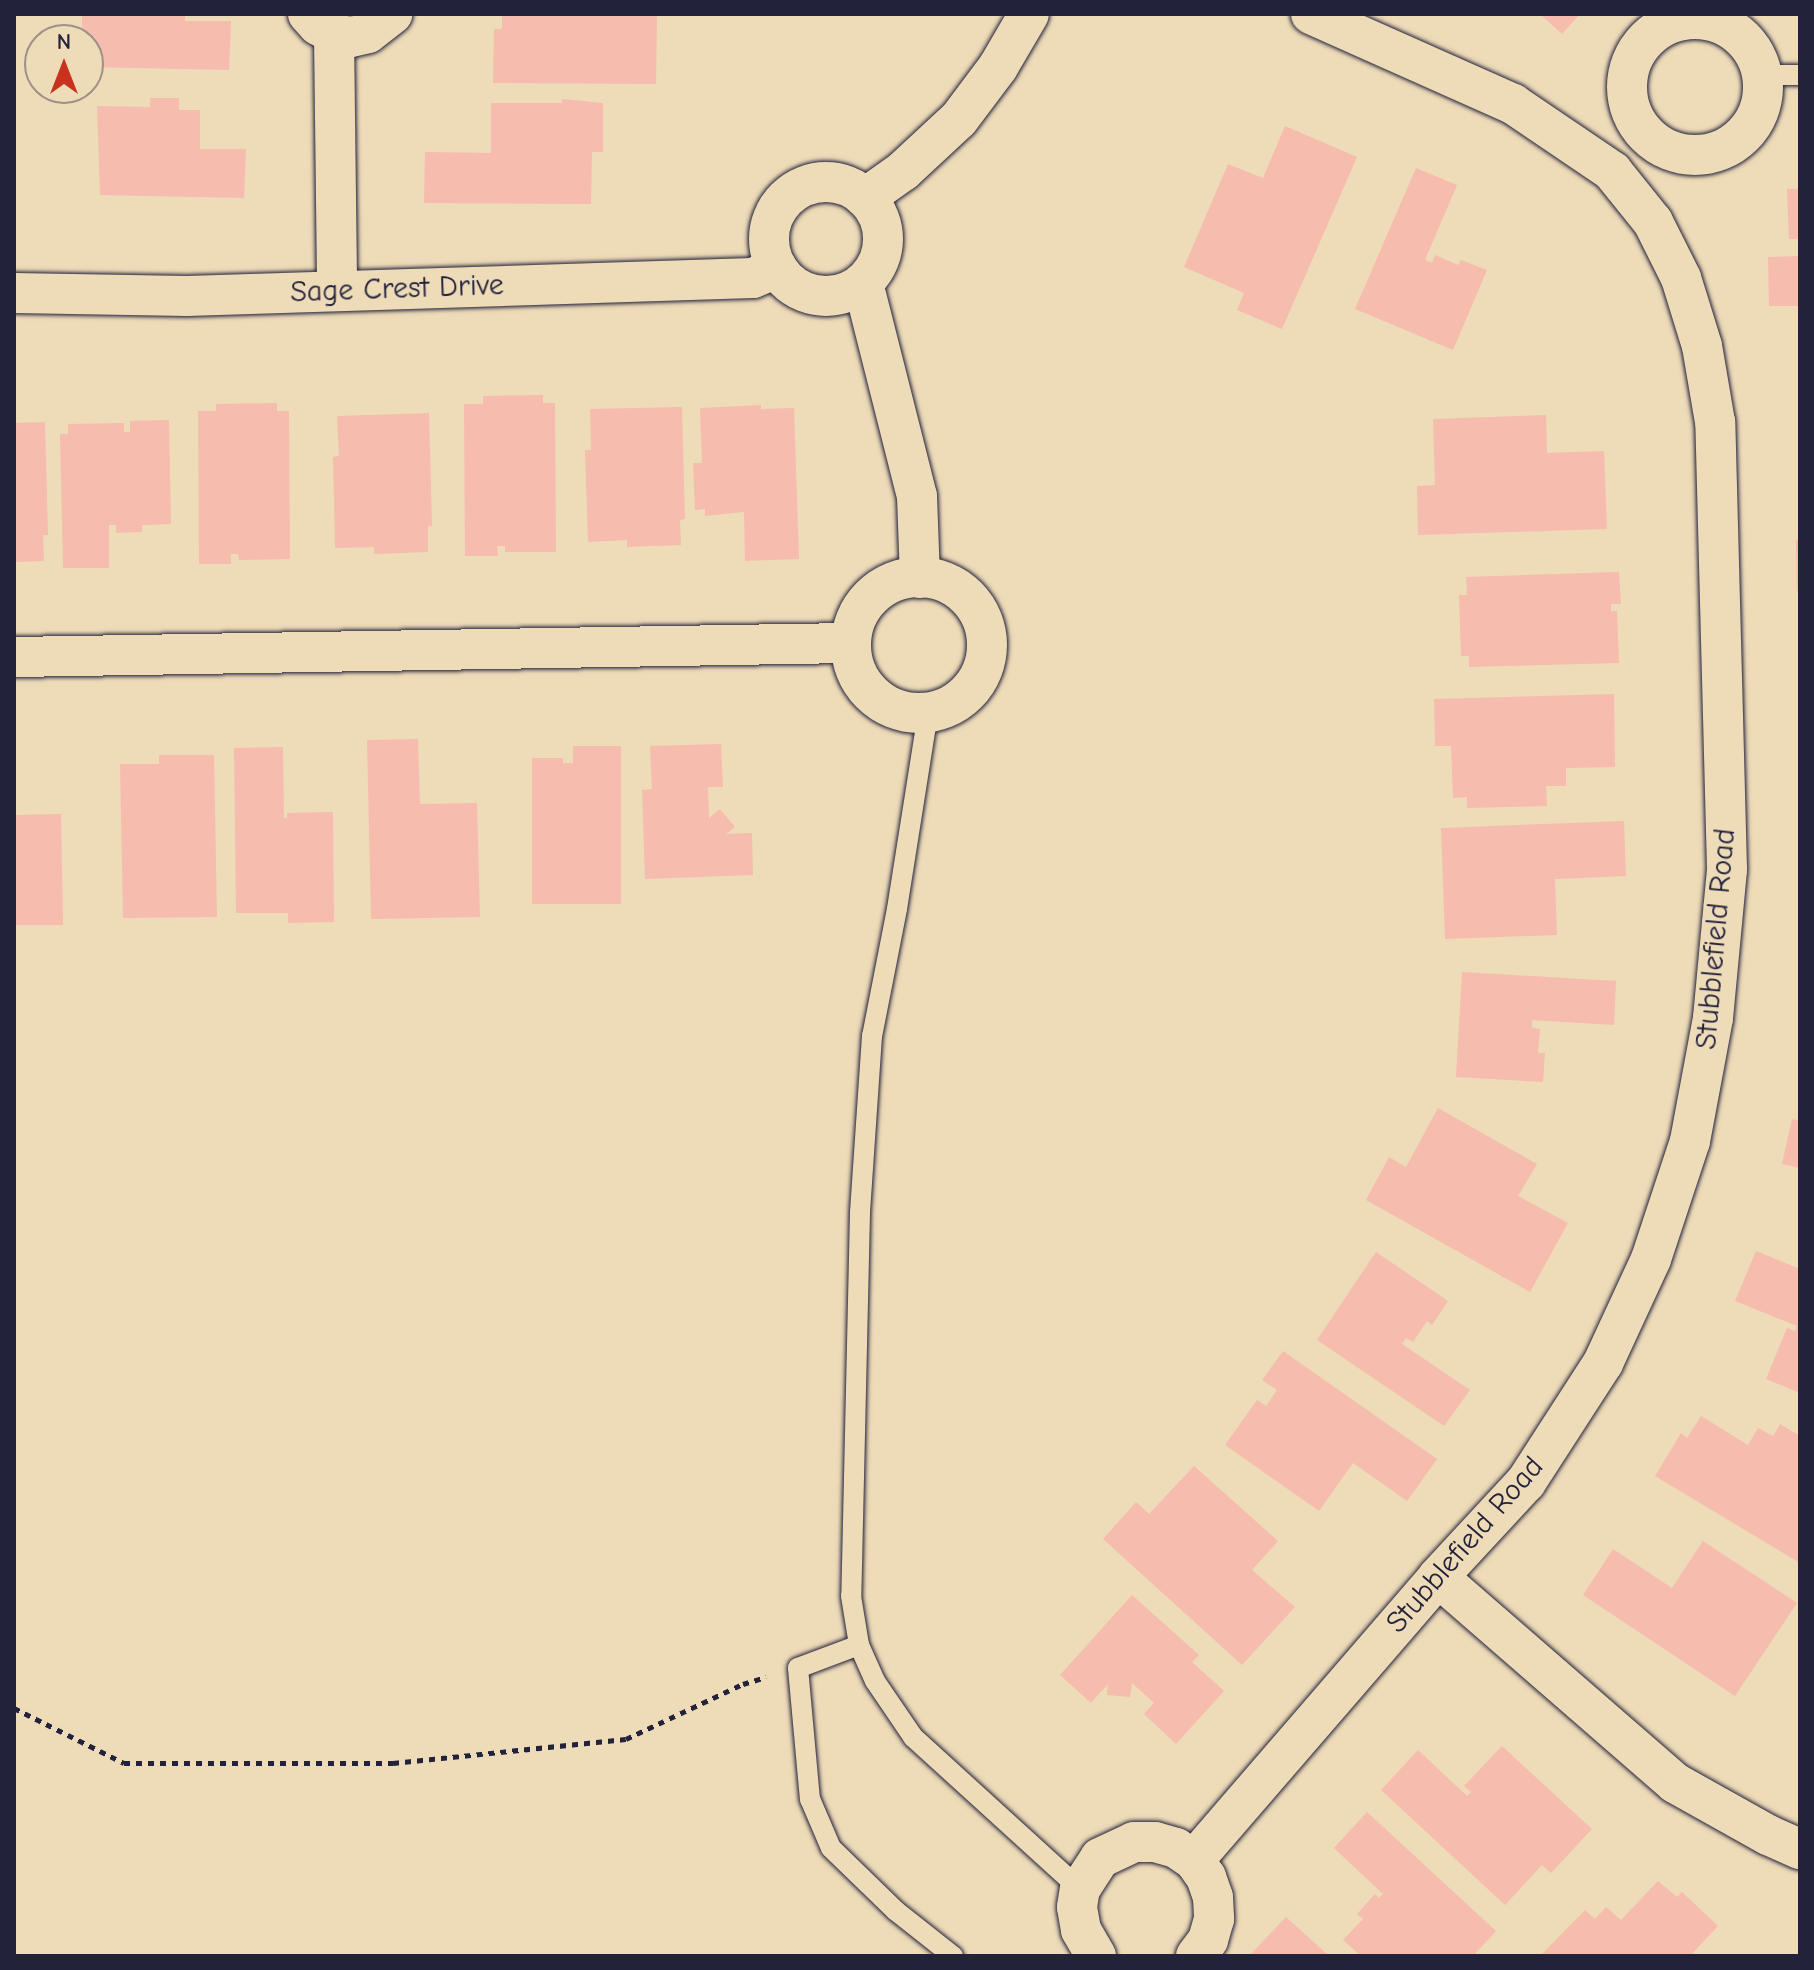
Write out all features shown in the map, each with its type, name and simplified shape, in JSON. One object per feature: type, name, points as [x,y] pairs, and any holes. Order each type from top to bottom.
[{"type":"street","points":[[337,291],[321,24],[351,37],[368,33],[392,14]]},
{"type":"street","points":[[865,198],[903,171],[959,119],[998,67],[1029,14]]},
{"type":"street","name":"Stubblefield Road","points":[[1194,1860],[1438,1577],[1526,1482],[1603,1363],[1651,1259],[1672,1200],[1697,1110],[1713,1018],[1727,869],[1715,422],[1702,346],[1681,278],[1653,222],[1612,171],[1513,104],[1311,14]]},
{"type":"street","points":[[1682,19],[1704,19],[1725,25],[1781,75],[1763,96],[1756,117],[1744,134],[1727,147],[1704,155],[1680,154],[1658,145],[1640,127],[1629,108],[1626,85],[1629,67],[1643,42],[1665,25],[1682,19]]},
{"type":"street","points":[[1612,171],[1640,127]]},
{"type":"street","points":[[835,182],[865,198],[882,224],[884,245],[877,266],[863,283],[844,293],[823,296],[791,284],[777,268],[769,241],[772,221],[781,204],[795,191],[813,183],[835,182]]},
{"type":"street","name":"Sage Crest Drive","points":[[14,293],[187,296],[753,278],[777,268]]},
{"type":"street","points":[[863,283],[917,496],[920,578]]},
{"type":"street","points":[[920,578],[949,584],[966,596],[980,613],[986,633],[983,665],[968,692],[950,706],[928,713],[904,712],[882,703],[865,687],[853,666],[850,643],[853,625],[873,594],[889,583],[920,578]]},
{"type":"street","points":[[14,657],[850,643]]},
{"type":"street","points":[[1438,1577],[1675,1783],[1768,1835],[1800,1849]]},
{"type":"street","points":[[1096,1956],[1081,1930],[1077,1907],[1080,1889],[1100,1858],[1134,1842],[1155,1842],[1176,1848],[1194,1860],[1206,1877],[1214,1908],[1208,1940],[1196,1956]]},
{"type":"lane","points":[[928,713],[897,909],[872,1036],[860,1213],[851,1596],[859,1645],[875,1681],[913,1737],[1080,1889]]},
{"type":"lane","points":[[859,1645],[798,1668],[810,1799],[831,1848],[896,1911],[953,1956]]},
{"type":"path","points":[[14,1708],[124,1763],[393,1763],[626,1739],[743,1684],[798,1668]]},
{"type":"building","points":[[82,14],[185,14],[185,21],[231,21],[229,70],[104,67],[104,24],[82,24]]},
{"type":"building","points":[[502,14],[657,14],[656,84],[493,83],[494,29],[502,29]]},
{"type":"building","points":[[1540,14],[1580,14],[1562,34]]},
{"type":"building","points":[[150,98],[179,98],[179,110],[200,110],[200,149],[246,149],[244,198],[100,195],[97,106],[150,107]]},
{"type":"building","points":[[562,99],[603,103],[603,152],[592,152],[591,204],[424,203],[425,152],[491,153],[491,103],[562,103]]},
{"type":"building","points":[[1285,126],[1357,157],[1282,329],[1237,310],[1244,293],[1184,267],[1228,164],[1263,178]]},
{"type":"building","points":[[1416,168],[1457,185],[1425,260],[1432,263],[1435,255],[1458,265],[1461,260],[1487,270],[1453,350],[1355,309]]},
{"type":"building","points":[[1787,189],[1800,189],[1800,239],[1789,239]]},
{"type":"building","points":[[1800,256],[1800,306],[1769,306],[1768,257]]},
{"type":"building","points":[[543,395],[543,403],[555,403],[556,552],[505,552],[505,546],[497,546],[498,556],[465,556],[464,404],[483,404],[483,396]]},
{"type":"building","points":[[277,403],[277,411],[289,411],[290,559],[239,560],[238,554],[231,554],[231,564],[199,564],[198,411],[216,411],[216,404]]},
{"type":"building","points":[[761,405],[761,409],[794,408],[799,559],[745,561],[744,512],[705,516],[705,509],[695,510],[693,463],[702,463],[700,408]]},
{"type":"building","points":[[682,407],[685,519],[680,520],[681,545],[627,547],[627,540],[588,542],[585,450],[591,450],[590,409]]},
{"type":"building","points":[[429,413],[432,526],[428,526],[428,552],[374,554],[374,547],[335,548],[333,457],[339,456],[337,416]]},
{"type":"building","points":[[1546,415],[1547,453],[1604,451],[1607,529],[1418,535],[1417,486],[1435,485],[1433,419]]},
{"type":"building","points":[[169,420],[171,524],[142,525],[142,532],[116,533],[116,525],[109,525],[109,568],[63,568],[60,434],[68,434],[68,424],[124,423],[124,432],[130,432],[130,421]]},
{"type":"building","points":[[45,422],[48,535],[43,535],[44,561],[14,562],[14,423]]},
{"type":"building","points":[[1796,540],[1800,540],[1800,591],[1797,591]]},
{"type":"building","points":[[1619,572],[1621,604],[1611,604],[1611,611],[1617,611],[1619,663],[1469,667],[1469,656],[1461,656],[1459,595],[1467,595],[1466,577]]},
{"type":"building","points":[[1614,694],[1615,767],[1566,768],[1566,786],[1546,786],[1547,806],[1467,808],[1467,797],[1453,798],[1451,746],[1435,746],[1434,699]]},
{"type":"building","points":[[418,739],[420,804],[477,803],[480,917],[371,919],[367,740]]},
{"type":"building","points":[[721,744],[723,787],[708,787],[709,818],[720,809],[735,827],[726,834],[752,833],[753,875],[645,879],[642,790],[652,789],[650,746]]},
{"type":"building","points":[[573,746],[621,746],[621,904],[532,904],[532,758],[563,758],[563,763],[573,763]]},
{"type":"building","points":[[283,747],[284,818],[287,818],[287,813],[333,812],[334,922],[288,923],[288,913],[236,913],[234,748]]},
{"type":"building","points":[[159,755],[214,755],[217,917],[123,918],[120,764],[159,764]]},
{"type":"building","points":[[61,814],[63,925],[16,925],[15,815]]},
{"type":"building","points":[[1624,821],[1626,876],[1555,879],[1557,935],[1445,939],[1441,828]]},
{"type":"building","points":[[1462,972],[1616,981],[1614,1025],[1532,1020],[1532,1028],[1540,1029],[1538,1053],[1545,1053],[1543,1082],[1456,1077]]},
{"type":"building","points":[[1438,1108],[1537,1164],[1518,1196],[1568,1223],[1530,1292],[1366,1200],[1389,1157],[1406,1167]]},
{"type":"building","points":[[1792,1119],[1800,1121],[1800,1168],[1782,1164]]},
{"type":"building","points":[[1756,1251],[1800,1269],[1800,1393],[1766,1379],[1787,1328],[1795,1331],[1797,1326],[1735,1301]]},
{"type":"building","points":[[1376,1252],[1448,1301],[1432,1325],[1427,1321],[1413,1342],[1406,1338],[1402,1344],[1470,1390],[1444,1426],[1317,1340]]},
{"type":"building","points":[[1283,1351],[1437,1459],[1407,1501],[1353,1463],[1319,1511],[1225,1445],[1257,1400],[1266,1406],[1277,1390],[1262,1380]]},
{"type":"building","points":[[1701,1416],[1748,1445],[1758,1428],[1773,1436],[1780,1424],[1800,1436],[1800,1563],[1655,1476],[1681,1433],[1687,1438]]},
{"type":"building","points":[[1194,1466],[1278,1541],[1252,1570],[1295,1607],[1242,1665],[1103,1539],[1136,1502],[1149,1514]]},
{"type":"building","points":[[1703,1541],[1797,1603],[1735,1696],[1583,1595],[1613,1549],[1672,1588]]},
{"type":"building","points":[[1132,1595],[1199,1655],[1192,1662],[1224,1691],[1176,1744],[1144,1714],[1154,1703],[1132,1683],[1130,1697],[1107,1695],[1108,1684],[1091,1703],[1060,1675]]},
{"type":"building","points":[[1502,1746],[1592,1829],[1551,1873],[1542,1865],[1505,1905],[1381,1790],[1418,1750],[1467,1796],[1471,1792],[1464,1786]]},
{"type":"building","points":[[1367,1812],[1496,1931],[1473,1956],[1361,1956],[1343,1940],[1363,1919],[1357,1914],[1375,1894],[1379,1898],[1383,1894],[1334,1848]]},
{"type":"building","points":[[1658,1881],[1677,1897],[1682,1892],[1718,1926],[1690,1956],[1540,1956],[1585,1910],[1595,1919],[1606,1907],[1621,1920]]},
{"type":"building","points":[[1286,1917],[1329,1956],[1249,1956]]}]
